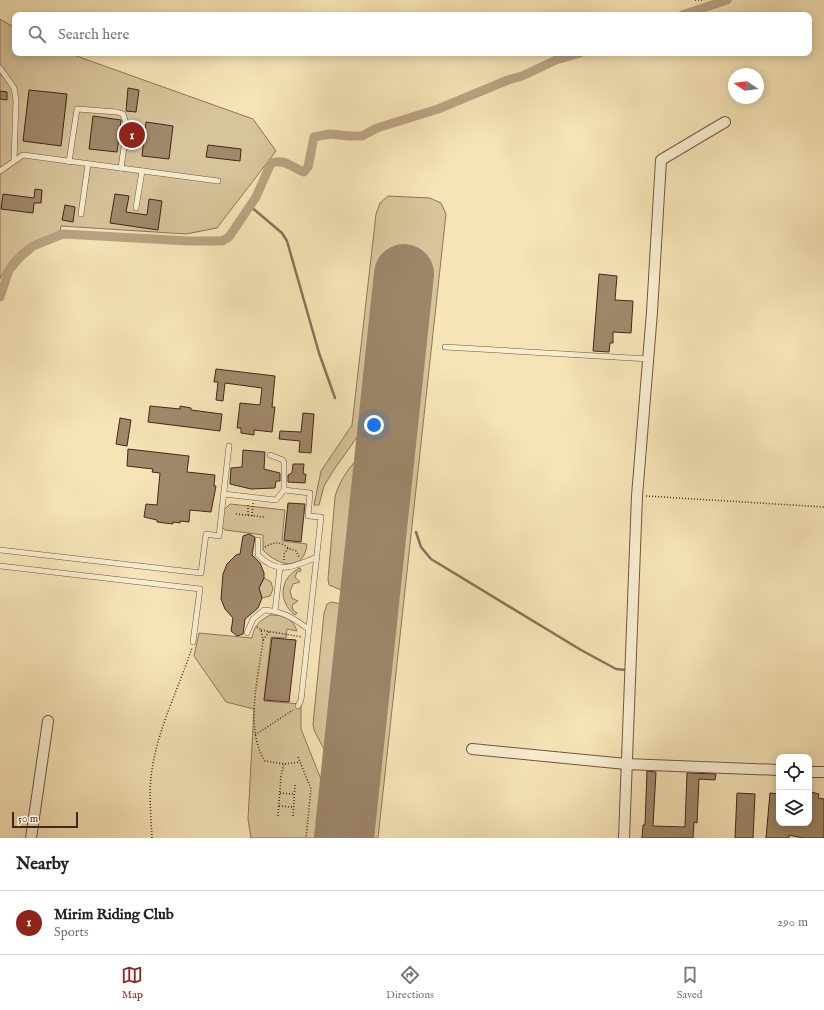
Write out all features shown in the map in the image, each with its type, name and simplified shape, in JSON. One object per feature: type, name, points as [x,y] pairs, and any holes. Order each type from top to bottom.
[{"type":"street","points":[[624,838],[637,496],[648,359],[661,160],[725,122]]},
{"type":"street","points":[[31,838],[48,721]]},
{"type":"street","points":[[472,749],[626,764],[776,770]]},
{"type":"street","points":[[812,772],[824,772]]},
{"type":"lane","points":[[0,68],[14,88],[16,100],[14,161]]},
{"type":"lane","points":[[69,162],[77,109],[118,112],[123,114],[127,126],[121,168]]},
{"type":"lane","points":[[0,171],[23,155],[218,181]]},
{"type":"lane","points":[[81,214],[88,164]]},
{"type":"lane","points":[[136,208],[142,171]]},
{"type":"lane","points":[[445,347],[648,359]]},
{"type":"lane","points":[[0,550],[201,573],[206,534],[219,536],[229,446]]},
{"type":"lane","points":[[224,494],[276,500],[284,490],[284,463],[283,460],[270,455]]},
{"type":"lane","points":[[284,490],[310,493],[308,516],[321,517],[301,700],[298,706]]},
{"type":"lane","points":[[258,540],[258,555],[266,563],[282,568],[302,563],[317,557]]},
{"type":"lane","points":[[0,566],[200,589],[193,642]]},
{"type":"lane","points":[[275,611],[282,568]]},
{"type":"lane","points":[[247,633],[252,623],[264,610],[287,614],[308,629]]},
{"type":"path","points":[[695,0],[703,0]]},
{"type":"path","points":[[637,496],[824,508]]},
{"type":"path","points":[[248,515],[251,497]]},
{"type":"path","points":[[251,497],[252,516]]},
{"type":"path","points":[[236,514],[264,516]]},
{"type":"path","points":[[258,555],[270,544],[282,544],[296,551],[302,563]]},
{"type":"path","points":[[282,568],[284,557],[288,548]]},
{"type":"path","points":[[252,623],[261,630],[307,638]]},
{"type":"path","points":[[261,630],[263,640],[255,703],[255,736],[261,755],[265,761],[284,764],[300,762]]},
{"type":"path","points":[[263,640],[270,631]]},
{"type":"path","points":[[152,838],[150,809],[151,776],[167,715],[193,642]]},
{"type":"path","points":[[255,736],[298,706]]},
{"type":"path","points":[[298,757],[311,789],[306,838]]},
{"type":"path","points":[[278,816],[284,764]]},
{"type":"path","points":[[293,816],[295,784]]},
{"type":"path","points":[[280,793],[294,794]]},
{"type":"path","points":[[279,806],[293,807]]},
{"type":"shaded area","points":[[0,19],[12,26],[12,56],[76,56],[253,119],[276,151],[217,228],[186,234],[61,226],[60,232],[31,243],[17,254],[5,269],[0,279]]},
{"type":"shaded area","points":[[388,196],[430,198],[441,203],[446,214],[378,838],[357,838],[421,272],[391,268],[375,412],[333,471],[324,486],[319,505],[314,505],[321,471],[352,425],[376,214],[380,203]]},
{"type":"shaded area","points":[[366,453],[370,455],[371,458],[357,584],[353,589],[341,590],[329,585],[328,579],[335,497],[339,485],[351,466],[356,460]]},
{"type":"shaded area","points":[[230,504],[285,510],[282,541],[307,544],[305,553],[301,559],[296,563],[283,563],[269,556],[263,550],[263,535],[225,530],[222,527],[224,510]]},
{"type":"shaded area","points":[[300,568],[301,571],[297,572],[295,577],[300,582],[293,584],[290,591],[292,598],[298,601],[292,605],[293,610],[297,613],[295,615],[285,603],[283,590],[288,577]]},
{"type":"shaded area","points":[[264,578],[271,582],[273,589],[270,596],[262,598],[259,588]]},
{"type":"shaded area","points":[[331,602],[352,606],[355,611],[339,761],[337,764],[332,765],[314,730],[313,724],[324,613],[327,604]]},
{"type":"shaded area","points":[[270,615],[283,616],[290,620],[297,631],[287,629],[286,638],[271,637],[264,701],[301,704],[301,729],[334,812],[331,838],[251,838],[248,819],[254,709],[226,702],[194,656],[199,633],[252,638],[254,630],[258,624]]},
{"type":"building","points":[[128,88],[139,90],[136,112],[126,111]]},
{"type":"building","points":[[29,90],[67,94],[61,146],[23,141]]},
{"type":"building","points":[[0,91],[7,92],[7,100],[0,99]]},
{"type":"building","points":[[93,116],[121,120],[117,152],[89,149]]},
{"type":"building","points":[[146,122],[173,126],[169,159],[142,156]]},
{"type":"building","points":[[208,145],[241,149],[240,161],[206,157]]},
{"type":"building","points":[[35,189],[42,190],[41,203],[34,203],[33,213],[1,209],[3,194],[34,198]]},
{"type":"building","points":[[115,194],[129,196],[126,212],[147,215],[149,199],[162,201],[158,230],[110,223]]},
{"type":"building","points":[[65,205],[75,207],[73,222],[62,220]]},
{"type":"building","points":[[599,274],[617,276],[615,300],[633,301],[631,333],[613,332],[613,343],[610,343],[609,352],[593,351]]},
{"type":"building","points":[[216,369],[275,376],[272,407],[275,407],[272,432],[254,430],[254,435],[241,433],[241,428],[237,428],[240,403],[260,405],[262,388],[225,383],[223,401],[216,400],[218,382],[214,382]]},
{"type":"building","points":[[150,406],[180,409],[180,406],[191,408],[191,410],[222,414],[220,431],[148,422]]},
{"type":"building","points":[[303,413],[314,414],[311,453],[299,452],[300,441],[279,439],[280,431],[301,432]]},
{"type":"building","points":[[120,418],[131,420],[127,446],[116,444]]},
{"type":"building","points":[[128,449],[189,456],[187,472],[215,475],[214,486],[216,486],[211,512],[190,510],[189,522],[180,521],[180,523],[173,522],[173,524],[157,522],[157,520],[144,517],[146,504],[157,505],[160,473],[152,472],[153,469],[127,466]]},
{"type":"building","points":[[243,450],[265,452],[264,469],[280,473],[280,481],[276,481],[275,488],[251,489],[230,484],[231,468],[242,467]]},
{"type":"building","points":[[293,464],[304,464],[303,474],[306,474],[305,483],[288,482],[288,475],[292,473]]},
{"type":"building","points":[[288,503],[305,504],[301,542],[284,540]]},
{"type":"building","points":[[249,534],[255,537],[252,555],[260,563],[264,573],[264,578],[259,588],[262,598],[258,608],[245,619],[243,634],[237,636],[231,631],[233,618],[225,609],[221,599],[223,574],[227,564],[236,555],[240,554],[243,536]]},
{"type":"building","points":[[272,638],[296,640],[289,702],[264,700]]},
{"type":"building","points":[[647,771],[656,772],[653,826],[685,827],[687,773],[716,774],[715,780],[699,779],[697,823],[694,822],[693,838],[642,838],[643,825],[645,825]]},
{"type":"building","points":[[812,792],[819,794],[818,798],[824,799],[824,838],[803,838],[789,835],[789,838],[766,838],[770,793],[776,794],[776,826],[812,826]]},
{"type":"building","points":[[737,793],[755,794],[753,838],[735,838]]},
{"type":"waterway","points":[[691,12],[727,0]]},
{"type":"waterway","points":[[0,297],[9,270],[19,258],[33,246],[63,234],[189,241],[222,241],[229,237],[256,197],[271,163],[280,162],[288,164],[304,172],[308,167],[314,137],[330,134],[362,136],[377,128],[438,109],[508,80],[522,76],[556,60],[570,56]]},
{"type":"waterway","points":[[250,206],[282,233],[287,241],[319,353],[335,398]]},
{"type":"waterway","points":[[416,532],[421,547],[431,559],[581,650],[616,669],[626,670]]},
{"type":"runway","points":[[344,838],[404,274]]},
{"type":"place","name":"Mirim Riding Club","points":[[132,135]]}]
